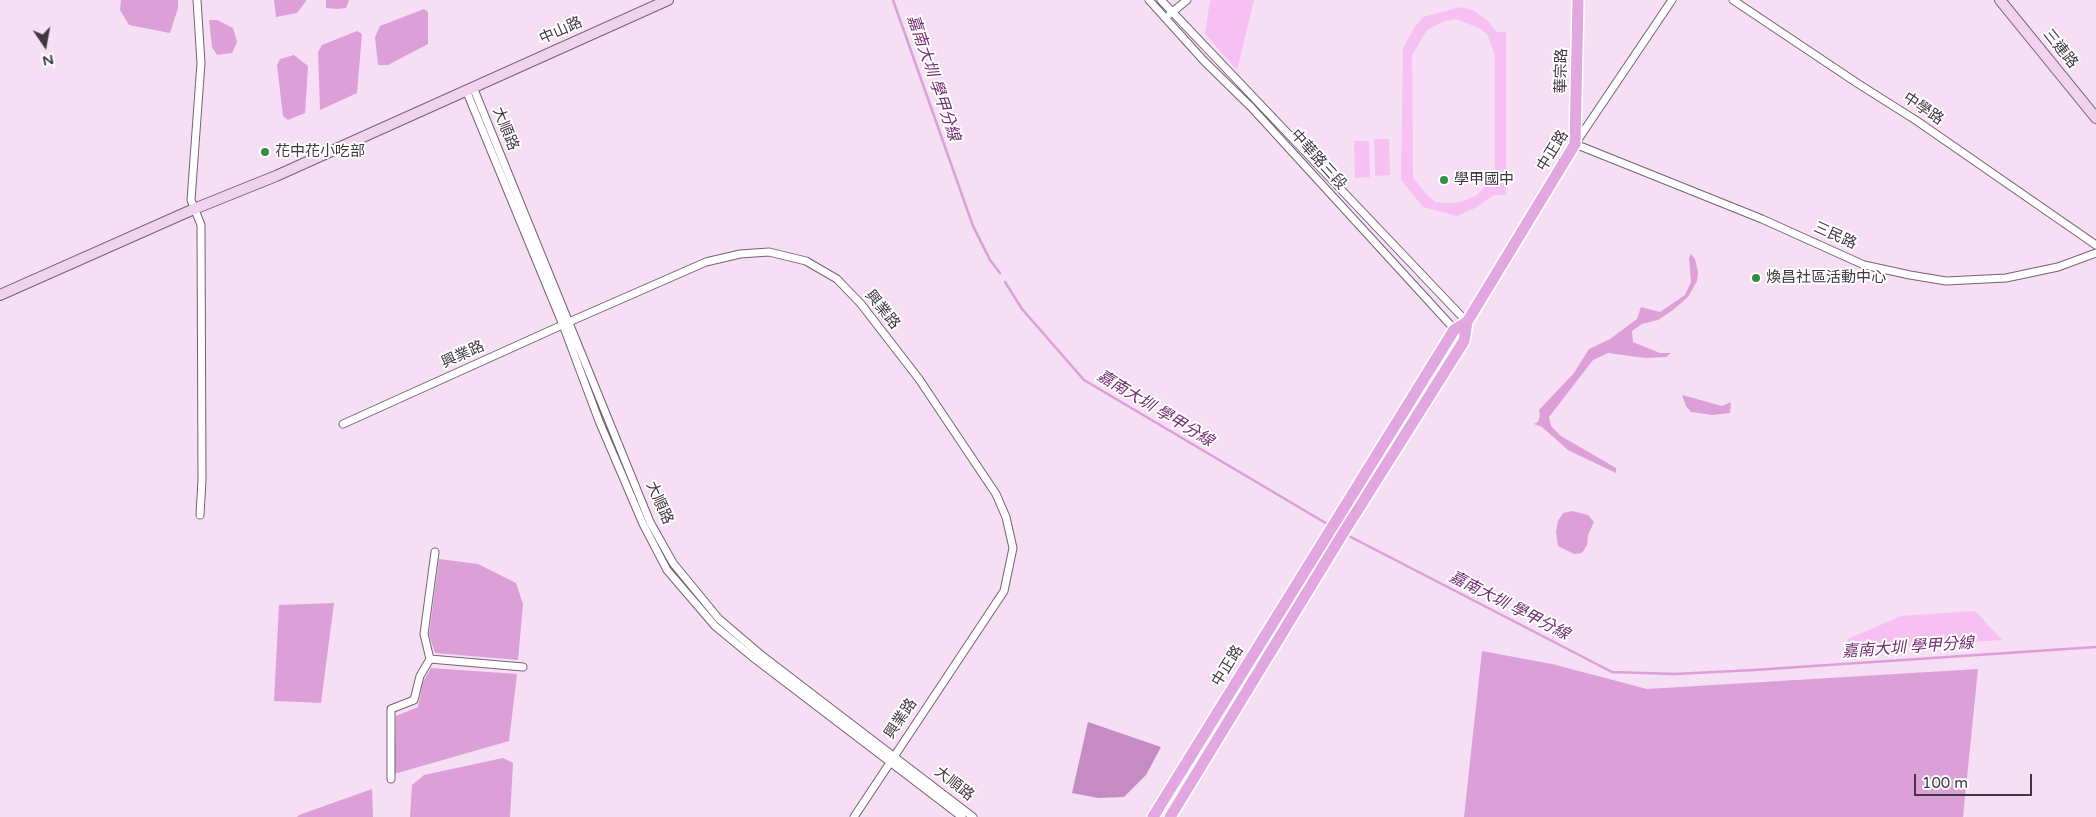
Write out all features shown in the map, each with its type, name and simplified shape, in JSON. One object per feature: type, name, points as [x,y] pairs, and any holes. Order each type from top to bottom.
[{"type":"main road","name":"中山路","points":[[0,295],[194,209],[276,176],[668,0]]},
{"type":"main road","name":"華宗路","points":[[1575,144],[1578,0]]},
{"type":"main road","name":"三連路","points":[[2000,0],[2096,116]]},
{"type":"main road","name":"中正路","points":[[1467,322],[1575,144]]},
{"type":"main road","points":[[1454,330],[1467,322]]},
{"type":"main road","points":[[1464,341],[1467,322]]},
{"type":"main road","name":"中正路","points":[[1170,817],[1342,527],[1454,330]]},
{"type":"main road","name":"中正路","points":[[1153,817],[1330,532],[1342,527],[1464,341]]},
{"type":"street","points":[[197,0],[201,63],[192,200],[201,225],[202,480],[200,515]]},
{"type":"street","name":"中華路三段","points":[[1150,0],[1204,61],[1258,114],[1464,341]]},
{"type":"street","name":"中華路三段","points":[[1161,0],[1467,322]]},
{"type":"street","points":[[1166,18],[1187,0]]},
{"type":"street","name":"中正路","points":[[1575,144],[1672,0]]},
{"type":"street","name":"中學路","points":[[1733,0],[1856,83],[1917,121],[2096,245]]},
{"type":"street","name":"大順路","points":[[470,89],[650,522],[673,563],[719,619],[760,654],[892,758],[962,817]]},
{"type":"street","name":"三民路","points":[[1575,144],[1762,219],[1864,265],[1910,275],[1946,281],[2006,278],[2058,267],[2096,253]]},
{"type":"street","name":"興業路","points":[[343,424],[706,262],[740,254],[769,252],[806,261],[837,279],[861,304],[919,379],[996,494],[1006,517],[1013,548],[1004,590],[854,817]]},
{"type":"street","points":[[390,779],[391,708],[414,700],[420,676],[430,659],[424,634],[435,552]]},
{"type":"street","points":[[430,659],[524,667]]},
{"type":"street","name":"大順路","points":[[892,758],[973,817]]},
{"type":"shaded area","points":[[121,0],[178,0],[178,8],[170,33],[129,25],[120,10]]},
{"type":"shaded area","points":[[274,0],[306,1],[297,13],[276,17]]},
{"type":"shaded area","points":[[326,0],[349,0],[346,8],[337,9],[326,8]]},
{"type":"shaded area","points":[[1210,0],[1254,0],[1237,70],[1205,34]]},
{"type":"shaded area","points":[[1461,7],[1474,11],[1487,20],[1497,32],[1506,32],[1506,195],[1494,195],[1473,209],[1457,216],[1423,207],[1401,180],[1403,48],[1414,28],[1423,17]],"holes":[[[1456,19],[1479,28],[1487,34],[1495,55],[1495,172],[1477,195],[1462,202],[1436,202],[1428,196],[1413,178],[1412,55],[1427,30],[1445,21]]]},
{"type":"shaded area","points":[[424,9],[428,12],[428,44],[388,65],[378,65],[375,37],[380,26]]},
{"type":"shaded area","points":[[209,20],[217,20],[233,28],[237,42],[232,53],[217,55],[212,47]]},
{"type":"shaded area","points":[[357,31],[362,34],[357,93],[320,110],[318,52],[322,45]]},
{"type":"shaded area","points":[[294,55],[308,66],[305,113],[288,120],[283,116],[277,65],[280,59]]},
{"type":"shaded area","points":[[1374,139],[1389,139],[1390,175],[1375,176]]},
{"type":"shaded area","points":[[1354,141],[1369,141],[1370,177],[1355,178]]},
{"type":"shaded area","points":[[1691,254],[1695,259],[1698,272],[1697,281],[1688,297],[1658,320],[1642,324],[1632,331],[1633,342],[1660,353],[1671,353],[1666,357],[1645,358],[1608,353],[1593,360],[1549,417],[1551,426],[1561,436],[1616,468],[1616,473],[1568,450],[1542,427],[1534,424],[1538,422],[1539,410],[1574,373],[1589,349],[1610,339],[1637,319],[1641,307],[1660,312],[1685,295],[1691,282],[1689,258]]},
{"type":"shaded area","points":[[1682,395],[1722,406],[1731,402],[1730,413],[1712,415],[1691,412],[1686,406]]},
{"type":"shaded area","points":[[1572,511],[1588,515],[1594,522],[1588,535],[1587,545],[1582,553],[1574,554],[1558,546],[1556,532],[1558,521],[1563,513]]},
{"type":"shaded area","points":[[439,559],[478,564],[516,583],[523,604],[518,660],[435,653],[429,635]]},
{"type":"shaded area","points":[[334,603],[321,703],[274,701],[279,605]]},
{"type":"shaded area","points":[[1975,611],[2002,640],[1849,650],[1848,639],[1901,616]]},
{"type":"shaded area","points":[[1482,651],[1552,664],[1647,689],[1978,669],[1963,817],[1464,817]]},
{"type":"shaded area","points":[[431,668],[517,674],[509,741],[394,774],[396,716],[418,707],[423,682]]},
{"type":"shaded area","points":[[1088,722],[1161,747],[1146,775],[1124,797],[1098,798],[1072,793]]},
{"type":"shaded area","points":[[503,758],[513,763],[510,817],[410,817],[412,785],[424,775]]},
{"type":"shaded area","points":[[372,789],[373,817],[297,817],[299,815]]},
{"type":"waterway","name":"嘉南大圳 學甲分線","points":[[893,0],[973,226],[990,260],[1000,273]]},
{"type":"waterway","name":"嘉南大圳 學甲分線","points":[[1005,282],[1022,309],[1084,380],[1329,525]]},
{"type":"waterway","name":"嘉南大圳 學甲分線","points":[[1347,535],[1612,672],[1675,674],[1754,670],[2096,647]]},
{"type":"place","name":"花中花小吃部","points":[[265,152]]},
{"type":"place","name":"學甲國中","points":[[1444,180]]},
{"type":"place","name":"煥昌社區活動中心","points":[[1756,278]]}]
